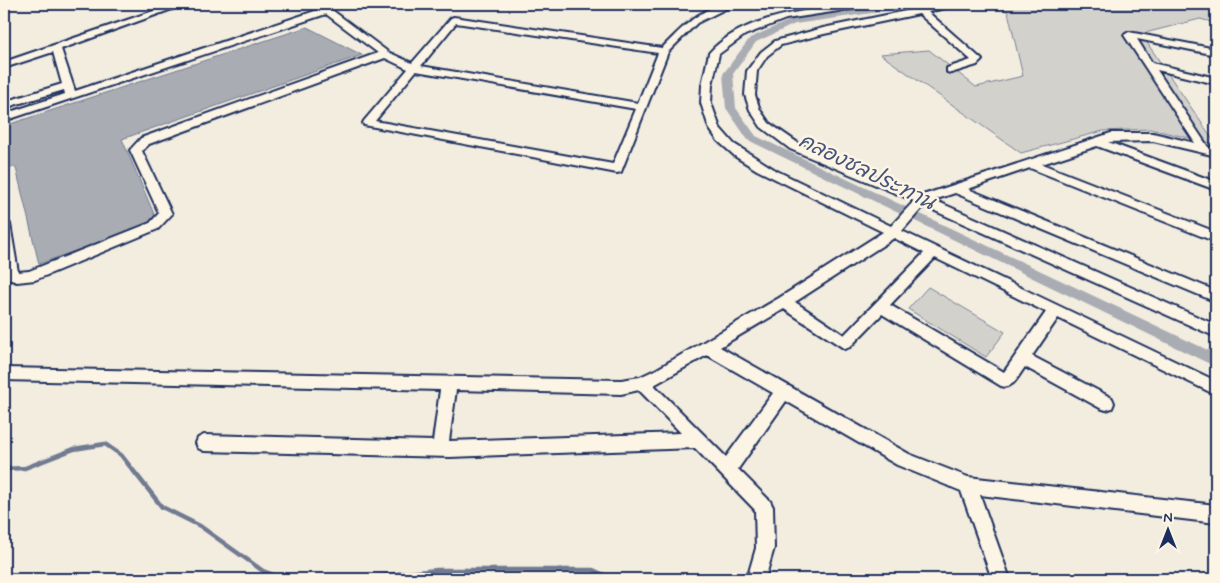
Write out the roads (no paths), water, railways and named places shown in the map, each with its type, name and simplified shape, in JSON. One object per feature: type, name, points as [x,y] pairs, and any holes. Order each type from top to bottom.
[{"type":"street","points":[[5,62],[56,47],[182,4]]},
{"type":"street","points":[[664,51],[454,20],[368,123],[617,169],[664,51],[694,21],[731,4]]},
{"type":"street","points":[[865,4],[784,17],[742,33],[714,53],[706,102],[713,127],[736,154],[933,252],[1216,388]]},
{"type":"street","points":[[950,4],[854,24],[778,43],[764,54],[752,71],[750,95],[755,110],[765,125],[794,146],[922,200],[1216,331]]},
{"type":"street","points":[[4,118],[70,91],[324,7],[385,54],[414,68],[643,107]]},
{"type":"street","points":[[921,11],[977,60],[951,70]]},
{"type":"street","points":[[1211,151],[1129,35],[1216,52]]},
{"type":"street","points":[[56,47],[70,91]]},
{"type":"street","points":[[4,224],[11,274],[17,277],[30,276],[154,226],[166,214],[136,150],[139,145],[385,54]]},
{"type":"street","points":[[1150,65],[1216,82]]},
{"type":"street","points":[[4,105],[70,91]]},
{"type":"street","points":[[4,374],[620,387],[642,383],[708,348],[893,232],[922,200],[1111,136],[1154,136],[1211,151]]},
{"type":"street","points":[[1095,141],[1216,186]]},
{"type":"street","points":[[1029,163],[1216,237]]},
{"type":"street","points":[[954,188],[1216,297]]},
{"type":"street","points":[[784,302],[845,343],[933,252]]},
{"type":"street","points":[[880,306],[1006,381],[1056,310]]},
{"type":"street","points":[[708,348],[903,460],[968,485],[1216,514]]},
{"type":"street","points":[[1022,358],[1106,403]]},
{"type":"street","points":[[642,383],[764,507],[765,548],[756,579]]},
{"type":"street","points":[[440,449],[449,384]]},
{"type":"street","points":[[727,470],[783,392]]},
{"type":"street","points":[[204,443],[440,449],[697,440]]},
{"type":"street","points":[[968,485],[1001,579]]},
{"type":"waterway","name":"คลองชลประทาน","points":[[914,4],[793,22],[753,40],[728,74],[731,108],[752,138],[1216,361]]},
{"type":"waterway","points":[[4,469],[25,468],[74,449],[105,444],[121,455],[162,507],[200,526],[263,571],[285,579]]},
{"type":"waterway","points":[[350,579],[437,570],[593,570],[613,579]]}]
